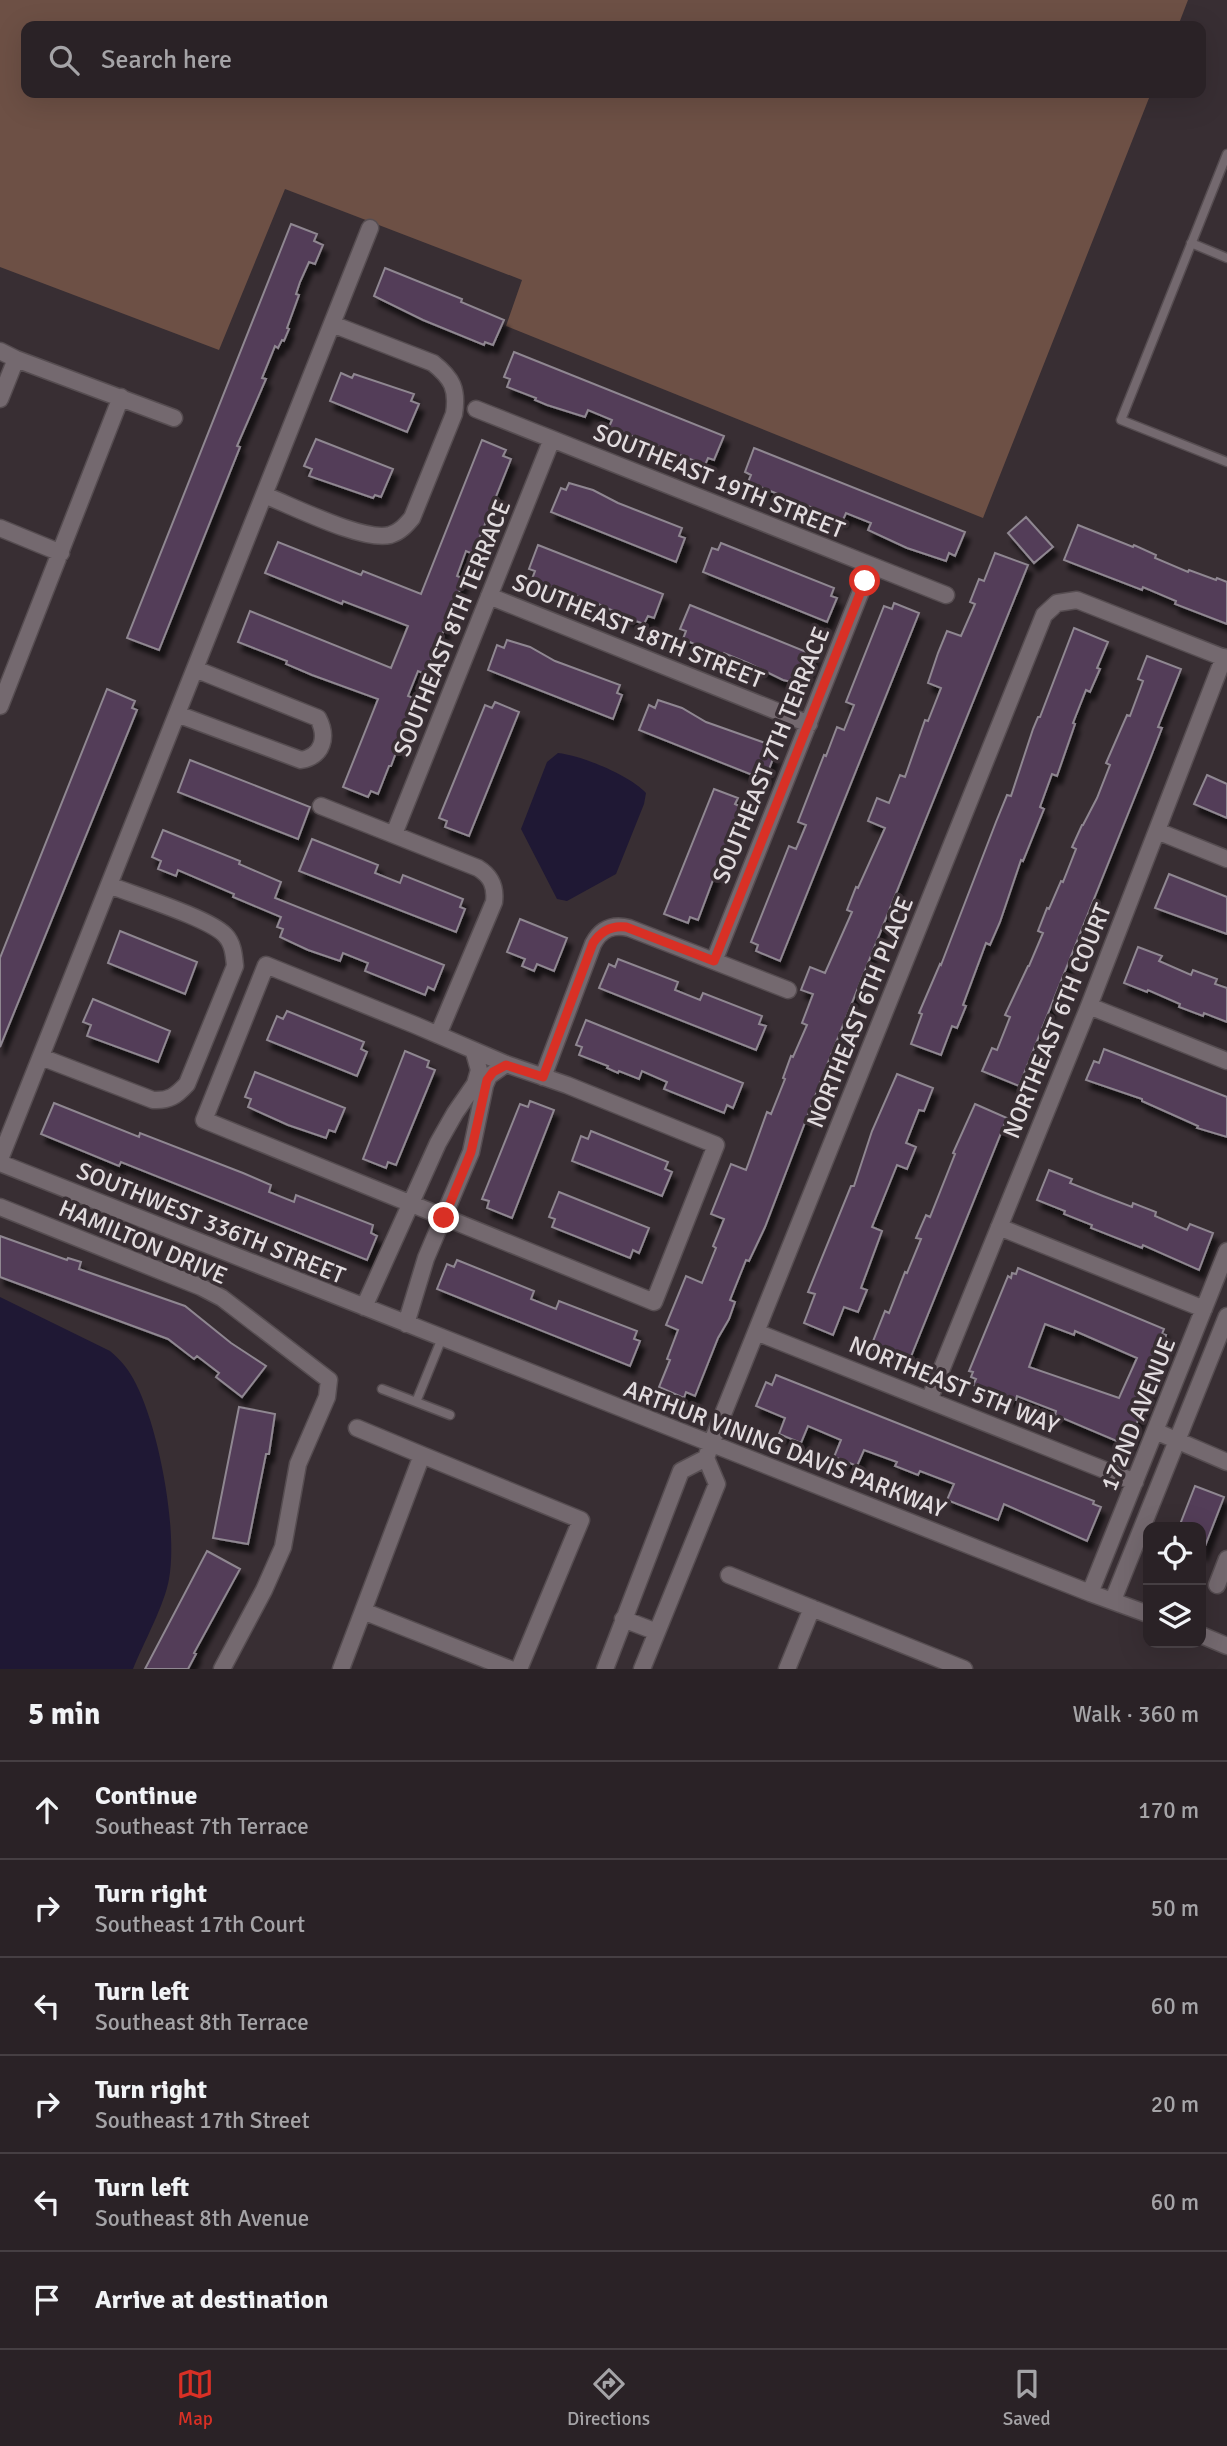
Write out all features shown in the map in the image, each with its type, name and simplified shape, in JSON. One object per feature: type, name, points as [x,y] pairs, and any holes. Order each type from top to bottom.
[{"type":"street","points":[[0,1161],[370,228]]},
{"type":"street","points":[[264,495],[366,535],[392,534],[402,530],[412,518],[445,437],[456,401],[454,387],[447,374],[433,363],[332,324]]},
{"type":"street","points":[[0,351],[174,418]]},
{"type":"street","points":[[0,399],[16,359]]},
{"type":"street","points":[[0,704],[121,397]]},
{"type":"street","name":"SOUTHEAST 19TH STREET","points":[[476,409],[946,595]]},
{"type":"street","name":"SOUTHEAST 8TH TERRACE","points":[[394,834],[552,439]]},
{"type":"street","points":[[0,528],[61,553]]},
{"type":"street","name":"SOUTHEAST 7TH TERRACE","points":[[714,961],[871,566]]},
{"type":"street","name":"SOUTHEAST 18TH STREET","points":[[489,596],[809,723]]},
{"type":"street","name":"NORTHEAST 6TH PLACE","points":[[709,1451],[1044,615],[1056,603],[1077,600],[1225,658]]},
{"type":"street","name":"NORTHEAST 6TH COURT","points":[[929,1400],[1089,1006],[1225,658]]},
{"type":"street","points":[[177,714],[300,760],[309,759],[318,752],[324,741],[323,728],[318,718],[195,669]]},
{"type":"street","points":[[321,806],[478,868],[493,884],[494,902],[438,1035]]},
{"type":"street","points":[[1157,831],[1227,859]]},
{"type":"street","points":[[41,1057],[153,1100],[166,1101],[187,1084],[235,966],[233,950],[226,936],[209,924],[109,885]]},
{"type":"street","points":[[543,1077],[593,943],[601,933],[611,927],[629,928],[788,990]]},
{"type":"street","points":[[266,965],[438,1035],[506,1065],[716,1145],[653,1302],[204,1120],[266,965]]},
{"type":"street","points":[[1089,1006],[1227,1061]]},
{"type":"street","points":[[364,1307],[449,1122],[478,1077],[474,1052]]},
{"type":"street","points":[[406,1324],[426,1258],[461,1180],[475,1135],[487,1080],[493,1072],[506,1065]]},
{"type":"street","points":[[449,1122],[468,1122],[475,1135]]},
{"type":"street","name":"SOUTHWEST 336TH STREET","points":[[0,1161],[406,1324]]},
{"type":"street","name":"HAMILTON DRIVE","points":[[0,1207],[201,1287],[222,1298],[329,1380],[327,1397],[298,1464],[283,1547],[264,1590],[222,1669]]},
{"type":"street","points":[[999,1227],[1204,1309]]},
{"type":"street","name":"172ND AVENUE","points":[[1090,1593],[1227,1251]]},
{"type":"street","name":"172ND AVENUE","points":[[1114,1600],[1227,1316]]},
{"type":"street","name":"ARTHUR VINING DAVIS PARKWAY","points":[[406,1324],[709,1451],[1143,1612]]},
{"type":"street","name":"NORTHEAST 5TH WAY","points":[[756,1332],[1135,1482]]},
{"type":"street","points":[[357,1428],[581,1520],[519,1669]]},
{"type":"street","points":[[1155,1431],[1227,1462]]},
{"type":"street","points":[[605,1669],[681,1471],[709,1451],[717,1484],[642,1669]]},
{"type":"street","points":[[341,1669],[422,1455]]},
{"type":"street","points":[[1217,1585],[1227,1559]]},
{"type":"street","points":[[729,1575],[964,1669]]},
{"type":"street","points":[[787,1669],[812,1608]]},
{"type":"street","points":[[363,1611],[510,1669]]},
{"type":"street","points":[[623,1619],[657,1632]]},
{"type":"street","points":[[1206,1637],[1227,1646]]},
{"type":"lane","points":[[1227,154],[1121,420],[1227,462]]},
{"type":"lane","points":[[1191,243],[1227,258]]},
{"type":"lane","points":[[416,1402],[442,1338]]},
{"type":"lane","points":[[382,1389],[450,1415]]},
{"type":"shaded area","points":[[0,0],[1188,0],[1180,21],[21,21],[21,98],[1149,98],[983,518],[506,326],[522,280],[285,189],[219,350],[0,267]]},
{"type":"shaded area","points":[[558,753],[605,767],[646,793],[616,874],[567,901],[557,899],[521,829],[547,762]]},
{"type":"shaded area","points":[[0,1297],[110,1351],[131,1375],[144,1403],[159,1453],[169,1508],[171,1558],[163,1600],[133,1669],[0,1669]]},
{"type":"building","points":[[291,224],[317,234],[314,241],[323,245],[315,264],[309,262],[300,282],[296,294],[299,295],[287,328],[289,329],[284,341],[282,340],[278,348],[275,346],[262,378],[266,379],[237,446],[240,447],[159,650],[127,638]]},
{"type":"building","points":[[385,268],[462,299],[461,302],[504,320],[493,345],[485,342],[484,345],[423,320],[374,296]]},
{"type":"building","points":[[514,352],[724,436],[714,460],[708,458],[705,465],[609,427],[612,420],[588,410],[585,417],[547,405],[507,387],[510,379],[504,377]]},
{"type":"building","points":[[341,373],[352,378],[354,374],[414,394],[411,401],[419,404],[407,432],[330,401]]},
{"type":"building","points":[[316,439],[393,469],[381,497],[375,495],[373,498],[309,476],[312,469],[304,466]]},
{"type":"building","points":[[482,440],[506,450],[503,456],[511,459],[473,554],[466,551],[457,576],[464,579],[438,645],[425,674],[418,671],[408,696],[416,699],[391,766],[378,794],[371,791],[368,797],[343,787],[378,699],[312,675],[286,664],[287,661],[238,642],[250,611],[391,668],[408,626],[343,601],[342,604],[265,573],[278,542],[361,575],[363,571],[421,594]]},
{"type":"building","points":[[754,448],[965,532],[955,556],[949,553],[946,561],[907,548],[868,530],[871,523],[846,513],[843,520],[748,482],[751,475],[745,472]]},
{"type":"building","points":[[569,483],[593,490],[618,503],[682,528],[679,536],[685,538],[676,562],[551,512],[561,488],[566,490]]},
{"type":"building","points":[[1026,517],[1053,547],[1034,563],[1008,533]]},
{"type":"building","points":[[1078,525],[1133,547],[1134,545],[1156,555],[1155,558],[1188,572],[1189,570],[1227,582],[1227,624],[1175,604],[1176,601],[1143,587],[1142,590],[1064,560]]},
{"type":"building","points":[[721,543],[834,588],[831,596],[837,598],[827,622],[703,572],[712,548],[718,550]]},
{"type":"building","points":[[538,545],[663,594],[654,618],[648,616],[644,624],[532,579],[535,571],[529,569]]},
{"type":"building","points":[[995,553],[1028,565],[827,1065],[765,1227],[749,1261],[746,1260],[730,1300],[735,1302],[729,1319],[718,1338],[695,1396],[686,1392],[684,1398],[659,1387],[678,1330],[666,1325],[686,1276],[702,1283],[724,1219],[711,1214],[731,1164],[746,1170],[767,1112],[771,1114],[791,1056],[793,1057],[807,1025],[802,1023],[813,994],[801,990],[810,967],[825,973],[852,912],[847,910],[856,887],[858,888],[885,828],[868,821],[877,798],[889,803],[900,775],[905,777],[925,720],[928,721],[941,688],[928,683],[938,653],[947,631],[961,636],[975,604],[970,602],[979,579],[984,581]]},
{"type":"building","points":[[894,603],[919,613],[780,961],[756,951],[758,945],[751,942],[789,846],[796,849],[806,825],[798,822],[824,755],[826,756],[837,727],[844,730],[854,705],[846,702],[884,606],[892,609]]},
{"type":"building","points":[[690,605],[814,655],[805,678],[798,676],[796,683],[783,680],[724,653],[723,657],[683,639],[686,631],[680,629]]},
{"type":"building","points":[[1074,628],[1108,642],[1097,668],[1100,669],[1090,692],[1086,690],[1057,776],[1052,774],[1040,807],[1044,809],[1023,861],[1021,860],[1000,922],[990,945],[986,943],[963,1005],[966,1006],[957,1028],[952,1026],[941,1055],[911,1044],[922,1014],[919,1013],[941,965],[1007,795],[1011,796],[1033,729]]},
{"type":"building","points":[[507,640],[620,685],[617,693],[622,695],[613,719],[488,670],[497,645],[504,648]]},
{"type":"building","points":[[1147,656],[1181,669],[1158,727],[1162,728],[1150,759],[1019,1086],[982,1071],[992,1048],[997,1050],[1010,1017],[1005,1015],[1043,933],[1038,931],[1047,908],[1049,909],[1061,881],[1063,882],[1076,849],[1072,847],[1097,798],[1110,765],[1106,763],[1127,715],[1130,716],[1143,681],[1138,679]]},
{"type":"building","points":[[107,689],[135,701],[132,708],[137,710],[0,1047],[0,958]]},
{"type":"building","points":[[658,700],[682,708],[706,722],[771,745],[768,753],[774,756],[765,780],[639,730],[649,705],[655,708]]},
{"type":"building","points":[[495,702],[519,712],[469,836],[445,827],[447,821],[439,818],[485,705],[492,708]]},
{"type":"building","points":[[190,760],[310,807],[298,839],[178,792]]},
{"type":"building","points":[[1207,775],[1227,784],[1227,818],[1194,804]]},
{"type":"building","points":[[714,789],[738,798],[735,804],[743,808],[741,819],[722,856],[698,920],[690,917],[688,923],[664,914]]},
{"type":"building","points":[[163,830],[240,861],[239,864],[281,882],[275,898],[444,965],[434,990],[428,987],[425,995],[365,971],[368,963],[343,953],[340,961],[308,950],[280,937],[283,929],[277,927],[281,917],[178,870],[176,876],[158,869],[161,861],[152,857]]},
{"type":"building","points":[[312,839],[378,865],[375,873],[400,883],[403,875],[463,899],[460,907],[465,909],[456,932],[299,871]]},
{"type":"building","points":[[1169,874],[1227,897],[1227,934],[1155,908]]},
{"type":"building","points":[[520,919],[567,938],[554,971],[537,964],[534,971],[522,966],[525,959],[507,952]]},
{"type":"building","points":[[120,931],[197,962],[185,994],[108,963]]},
{"type":"building","points":[[1138,947],[1162,956],[1159,961],[1191,975],[1193,970],[1217,979],[1215,984],[1227,988],[1227,1022],[1179,1007],[1180,1004],[1148,990],[1147,992],[1124,983]]},
{"type":"building","points":[[618,959],[678,982],[675,990],[700,1000],[703,993],[762,1016],[759,1024],[766,1026],[756,1050],[599,988],[609,964],[615,967]]},
{"type":"building","points":[[93,999],[170,1031],[158,1062],[87,1036],[91,1025],[83,1022]]},
{"type":"building","points":[[287,1011],[364,1042],[361,1049],[367,1052],[357,1076],[267,1040],[277,1016],[283,1019]]},
{"type":"building","points":[[586,1020],[743,1083],[733,1108],[727,1105],[724,1113],[664,1089],[667,1082],[642,1071],[639,1079],[619,1071],[618,1073],[607,1068],[608,1066],[579,1055],[582,1047],[576,1045]]},
{"type":"building","points":[[1104,1049],[1227,1097],[1227,1137],[1197,1128],[1198,1126],[1142,1099],[1086,1080],[1094,1061],[1099,1063]]},
{"type":"building","points":[[405,1051],[429,1061],[427,1067],[435,1070],[396,1165],[388,1162],[386,1168],[363,1159]]},
{"type":"building","points":[[255,1072],[345,1108],[335,1132],[329,1130],[326,1138],[248,1107],[251,1099],[245,1097]]},
{"type":"building","points":[[897,1074],[933,1088],[924,1111],[919,1110],[906,1143],[916,1147],[907,1169],[897,1165],[872,1227],[882,1231],[861,1288],[867,1290],[858,1312],[844,1307],[833,1335],[804,1323],[815,1294],[808,1292],[851,1186],[854,1186],[872,1131]]},
{"type":"building","points":[[530,1101],[554,1110],[512,1218],[487,1208],[489,1201],[482,1199],[520,1104],[528,1107]]},
{"type":"building","points":[[54,1103],[139,1137],[140,1133],[243,1173],[271,1185],[269,1192],[294,1202],[296,1195],[373,1225],[371,1233],[377,1236],[367,1260],[121,1162],[119,1166],[41,1134]]},
{"type":"building","points":[[975,1104],[1007,1118],[908,1364],[870,1349],[885,1311],[889,1313],[905,1272],[907,1273],[921,1239],[916,1238],[926,1215],[930,1217],[955,1154],[953,1153]]},
{"type":"building","points":[[591,1131],[668,1162],[665,1169],[672,1172],[662,1196],[572,1161],[581,1136],[588,1139]]},
{"type":"building","points":[[1049,1170],[1072,1179],[1070,1183],[1103,1196],[1132,1207],[1133,1203],[1156,1212],[1155,1216],[1187,1230],[1190,1224],[1213,1233],[1199,1270],[1143,1245],[1142,1248],[1091,1228],[1092,1225],[1064,1214],[1065,1211],[1037,1200]]},
{"type":"building","points":[[559,1192],[649,1228],[639,1253],[633,1250],[630,1258],[552,1227],[555,1219],[549,1217]]},
{"type":"building","points":[[0,1236],[67,1260],[68,1258],[81,1262],[79,1269],[185,1306],[231,1343],[266,1366],[242,1397],[216,1377],[219,1373],[197,1356],[194,1359],[168,1339],[0,1277]]},
{"type":"building","points":[[457,1260],[534,1291],[531,1299],[556,1309],[559,1301],[637,1331],[634,1339],[640,1341],[630,1366],[437,1289],[447,1264],[454,1267]]},
{"type":"building","points":[[1018,1268],[1164,1329],[1162,1334],[1166,1335],[1165,1339],[1168,1340],[1130,1441],[1121,1438],[1119,1442],[1055,1415],[1056,1411],[1017,1396],[1016,1400],[973,1385],[976,1379],[971,1377],[973,1372],[969,1371],[1008,1276],[1011,1278],[1012,1273],[1016,1274]],"holes":[[[1045,1324],[1074,1335],[1075,1331],[1137,1358],[1119,1398],[1029,1367]]]},
{"type":"building","points":[[776,1375],[1094,1501],[1093,1504],[1101,1507],[1087,1541],[1004,1504],[998,1520],[947,1500],[954,1484],[920,1471],[918,1475],[895,1466],[897,1462],[864,1450],[857,1466],[834,1457],[841,1440],[808,1426],[801,1443],[779,1434],[785,1418],[756,1406],[766,1382],[772,1385]]},
{"type":"building","points":[[239,1407],[275,1414],[269,1454],[266,1454],[248,1544],[213,1538]]},
{"type":"building","points":[[1195,1486],[1224,1497],[1206,1544],[1206,1522],[1181,1522]]},
{"type":"building","points":[[207,1551],[240,1569],[194,1653],[196,1654],[188,1669],[145,1669]]},
{"type":"route","points":[[444,1218],[471,1152],[483,1091],[489,1076],[506,1065],[543,1077],[593,943],[601,933],[615,926],[626,927],[714,961],[865,581]]}]
